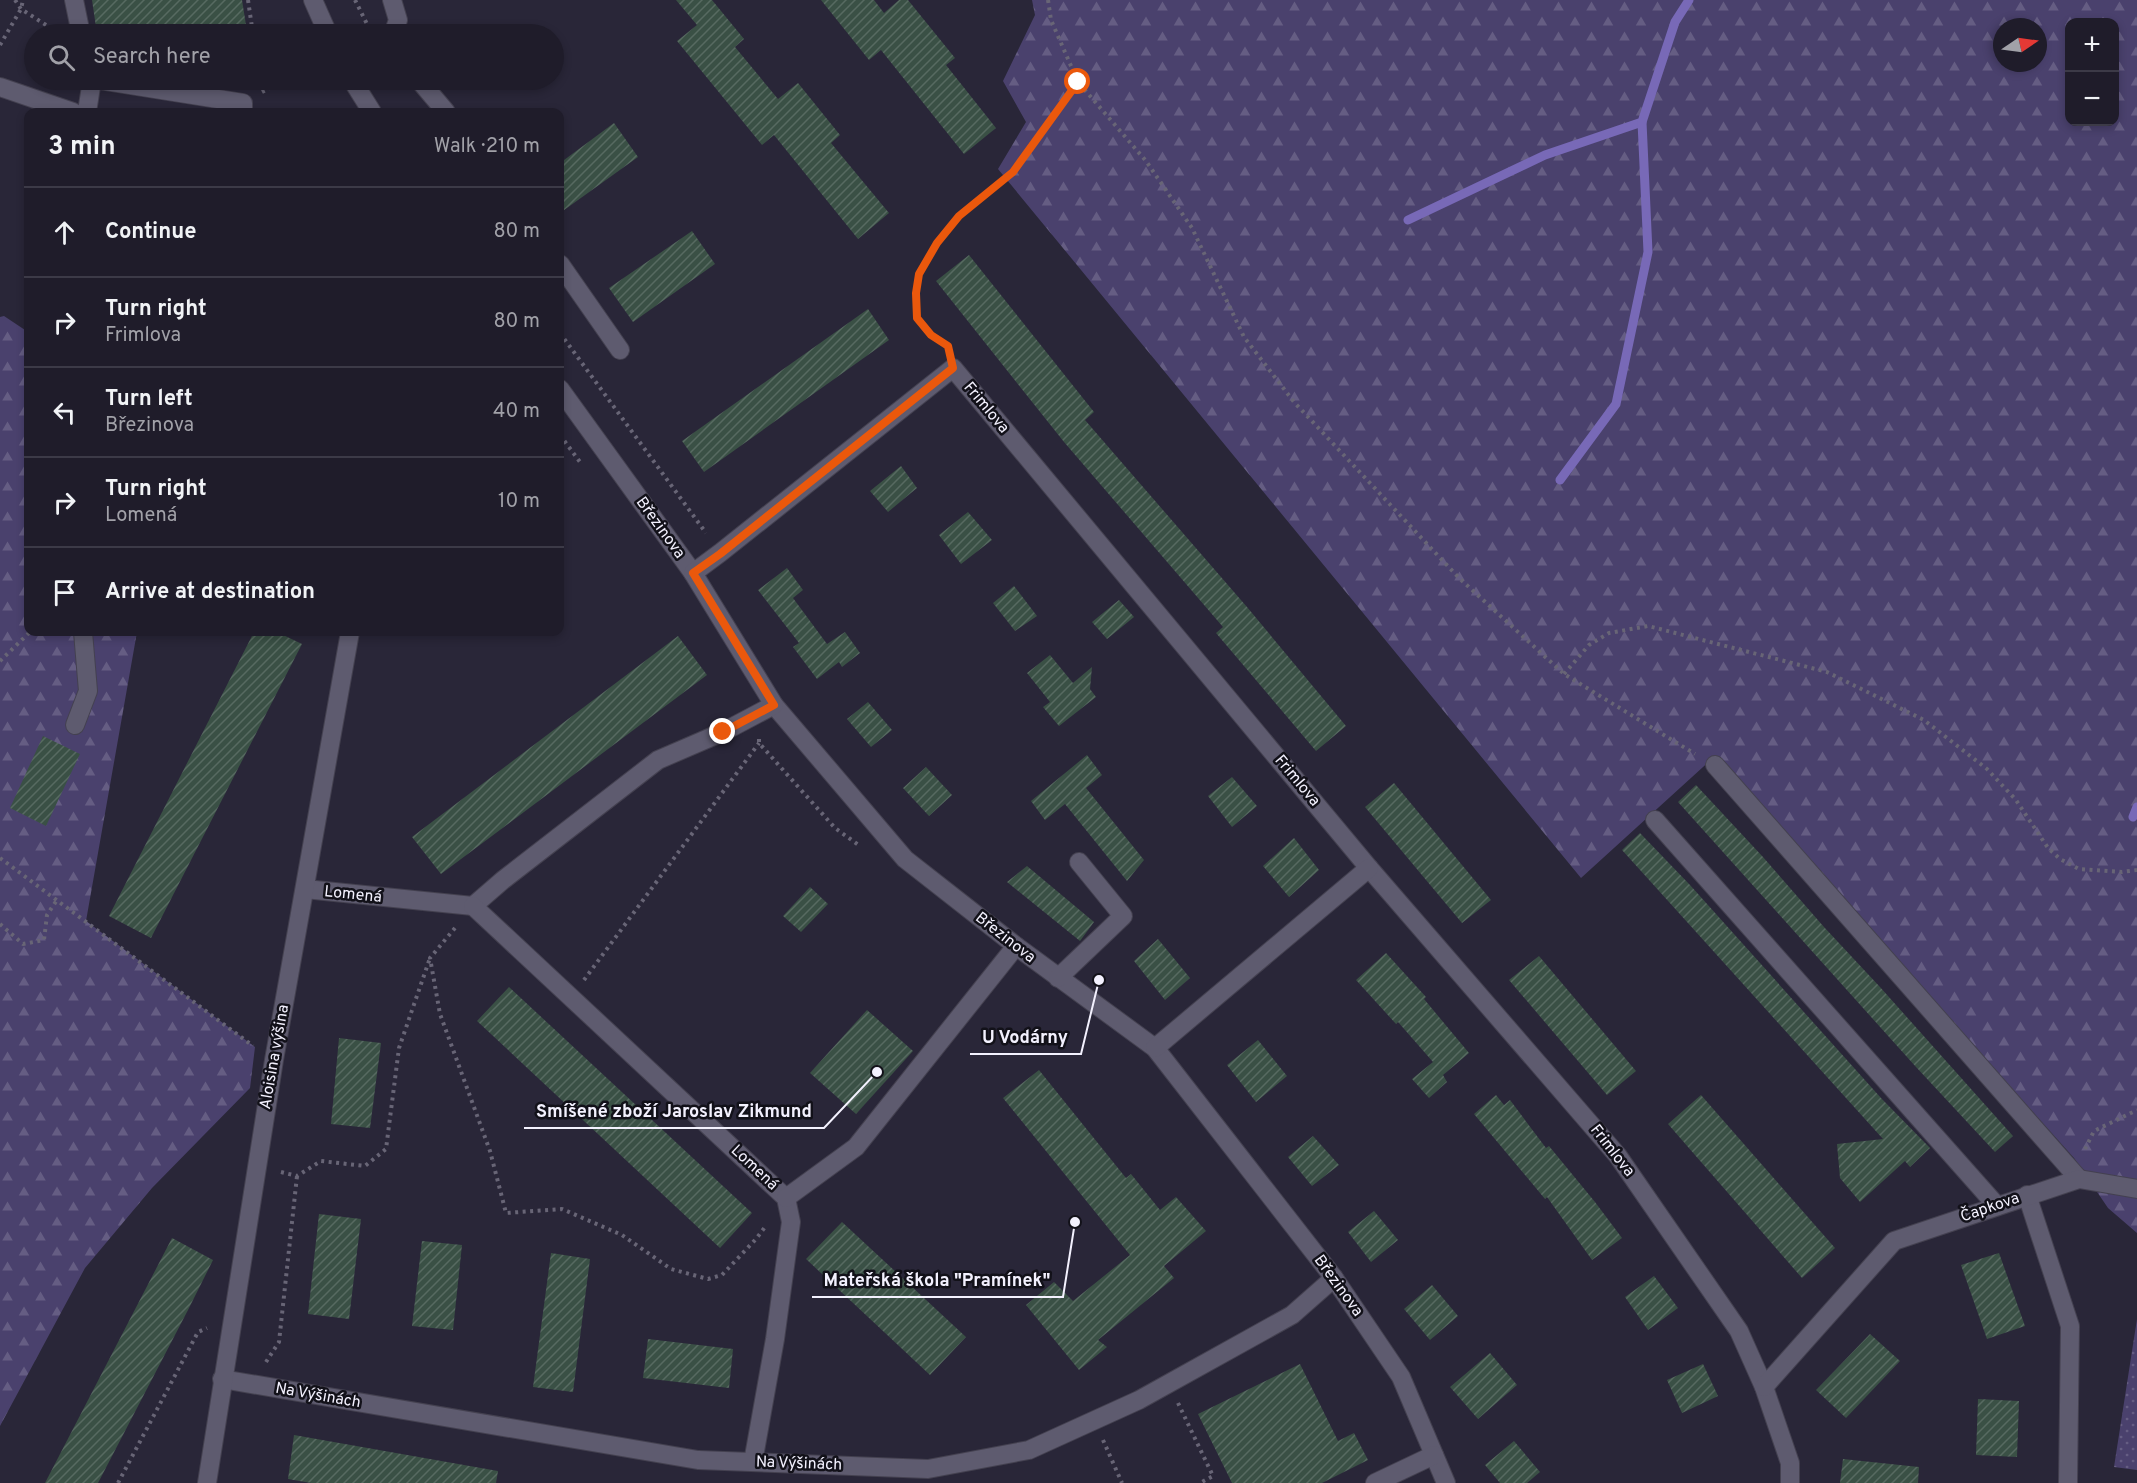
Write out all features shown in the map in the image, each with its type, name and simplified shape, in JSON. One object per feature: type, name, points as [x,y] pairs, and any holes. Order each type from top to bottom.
[{"type":"street","points":[[74,0],[79,24]]},
{"type":"street","points":[[313,0],[324,24]]},
{"type":"street","points":[[392,0],[398,20],[397,24]]},
{"type":"street","points":[[0,87],[61,108]]},
{"type":"street","points":[[88,108],[90,90]]},
{"type":"street","points":[[162,90],[243,103],[243,108]]},
{"type":"street","points":[[358,90],[370,108]]},
{"type":"street","points":[[427,90],[443,108]]},
{"type":"street","points":[[564,270],[620,350]]},
{"type":"street","name":"Frimlova","points":[[693,573],[953,368],[1369,868],[1618,1156],[1739,1331],[1764,1387],[1790,1464],[1790,1483]]},
{"type":"street","name":"Březinova","points":[[564,395],[693,573],[774,705],[905,860],[1058,978],[1155,1048],[1334,1278],[1401,1377],[1446,1483]]},
{"type":"street","points":[[75,725],[88,691],[83,636]]},
{"type":"street","name":"Aloisina výšina","points":[[207,1483],[274,1060],[349,636]]},
{"type":"street","points":[[473,906],[503,880],[658,760],[723,732],[774,705]]},
{"type":"street","points":[[1715,765],[2079,1179]]},
{"type":"street","points":[[1655,820],[1997,1206]]},
{"type":"street","points":[[1058,978],[1123,916],[1079,862]]},
{"type":"street","points":[[1155,1048],[1369,868]]},
{"type":"street","name":"Lomená","points":[[305,889],[473,906],[786,1198],[791,1222],[775,1339],[753,1462]]},
{"type":"street","points":[[786,1198],[856,1147],[1016,946]]},
{"type":"street","points":[[2027,1195],[2079,1179],[2137,1189]]},
{"type":"street","name":"Čapkova","points":[[1764,1387],[1894,1241],[2027,1195],[2070,1326],[2068,1483]]},
{"type":"street","name":"Na Výšinách","points":[[222,1379],[698,1460],[928,1469],[1029,1450],[1139,1400],[1292,1315],[1334,1278]]},
{"type":"street","points":[[1375,1483],[1434,1455]]},
{"type":"path","points":[[15,0],[21,9],[44,24]]},
{"type":"path","points":[[0,45],[21,9],[23,0]]},
{"type":"path","points":[[248,0],[252,24]]},
{"type":"path","points":[[355,0],[367,24]]},
{"type":"path","points":[[1048,0],[1051,20],[1078,82],[1146,161],[1192,228],[1244,337],[1294,402],[1459,578],[1564,674],[1715,765]]},
{"type":"path","points":[[953,368],[948,346],[931,335],[917,318],[916,293],[919,274],[937,243],[959,216],[1013,172],[1078,82]]},
{"type":"path","points":[[564,339],[720,554]]},
{"type":"path","points":[[1564,674],[1589,645],[1609,633],[1648,626],[1827,672],[1924,720],[1987,769],[2016,800],[2048,849],[2060,859],[2079,869],[2122,872],[2137,870]]},
{"type":"path","points":[[0,661],[26,636]]},
{"type":"path","points":[[571,997],[759,743]]},
{"type":"path","points":[[0,858],[274,1060]]},
{"type":"path","points":[[0,924],[23,945],[44,940],[47,915],[57,900]]},
{"type":"path","points":[[251,1384],[279,1342],[297,1176],[321,1161],[365,1166],[386,1149],[399,1048],[430,958],[473,906]]},
{"type":"path","points":[[430,958],[440,1014],[490,1151],[506,1213],[562,1209],[622,1235],[670,1269],[708,1279],[722,1275],[729,1268],[756,1239],[786,1198]]},
{"type":"path","points":[[2079,1179],[2083,1153],[2094,1131],[2137,1110]]},
{"type":"path","points":[[118,1483],[198,1332],[232,1317]]},
{"type":"path","points":[[1168,1384],[1213,1476],[1200,1483]]},
{"type":"path","points":[[1094,1420],[1122,1483]]},
{"type":"green space","points":[[1032,0],[2137,0],[2137,1233],[2108,1208],[2074,1158],[1714,757],[1581,878],[998,169],[1026,122],[1003,81],[1035,15]]},
{"type":"green space","points":[[4,316],[24,329],[24,636],[136,636],[86,921],[255,1047],[250,1088],[152,1188],[85,1268],[0,1426],[0,317]]},
{"type":"green space","points":[[2137,1319],[2137,1470],[2114,1467]]},
{"type":"building","points":[[92,0],[242,0],[246,24],[96,24]]},
{"type":"building","points":[[676,0],[712,0],[744,39],[735,47],[778,99],[798,83],[840,135],[831,143],[889,213],[858,239],[774,135],[762,145],[677,41],[697,25]]},
{"type":"building","points":[[821,0],[874,0],[884,13],[899,0],[908,0],[955,58],[946,65],[996,128],[964,154],[881,50],[869,60]]},
{"type":"building","points":[[614,123],[638,157],[564,210],[564,160]]},
{"type":"building","points":[[692,231],[715,264],[633,322],[609,288]]},
{"type":"building","points":[[969,255],[1094,412],[1085,420],[1247,607],[1346,726],[1316,751],[1216,633],[1223,627],[1064,442],[936,281]]},
{"type":"building","points":[[868,309],[889,340],[704,472],[682,441]]},
{"type":"building","points":[[901,466],[917,488],[888,512],[870,491]]},
{"type":"building","points":[[968,512],[992,540],[961,564],[939,535]]},
{"type":"building","points":[[787,568],[803,590],[793,598],[827,644],[845,632],[860,653],[842,667],[839,662],[817,679],[793,647],[799,643],[758,590]]},
{"type":"building","points":[[1014,586],[1037,616],[1015,631],[993,603]]},
{"type":"building","points":[[1119,600],[1134,617],[1107,639],[1092,622]]},
{"type":"building","points":[[252,636],[285,636],[302,644],[151,938],[109,916]]},
{"type":"building","points":[[678,636],[707,675],[441,874],[412,837]]},
{"type":"building","points":[[1050,655],[1073,683],[1092,667],[1090,689],[1096,697],[1059,726],[1043,707],[1050,702],[1027,673]]},
{"type":"building","points":[[868,702],[892,730],[871,747],[847,719]]},
{"type":"building","points":[[43,736],[80,754],[46,826],[10,808]]},
{"type":"building","points":[[1087,755],[1102,775],[1086,788],[1144,860],[1127,881],[1065,804],[1045,820],[1031,801]]},
{"type":"building","points":[[926,767],[952,795],[929,816],[903,788]]},
{"type":"building","points":[[1232,777],[1257,806],[1232,827],[1208,796]]},
{"type":"building","points":[[1394,783],[1491,900],[1462,923],[1365,807]]},
{"type":"building","points":[[1696,785],[2013,1136],[1995,1152],[1678,802]]},
{"type":"building","points":[[1640,833],[1690,885],[1881,1098],[1930,1148],[1910,1167],[1905,1161],[1860,1202],[1840,1178],[1837,1144],[1883,1139],[1622,850]]},
{"type":"building","points":[[1294,838],[1319,870],[1289,897],[1263,866]]},
{"type":"building","points":[[1027,866],[1094,922],[1080,941],[1007,882]]},
{"type":"building","points":[[810,887],[828,904],[801,932],[783,916]]},
{"type":"building","points":[[1158,939],[1190,978],[1165,1000],[1134,961]]},
{"type":"building","points":[[1386,953],[1426,997],[1424,999],[1469,1053],[1443,1075],[1447,1082],[1429,1098],[1412,1079],[1433,1062],[1398,1022],[1396,1024],[1356,980]]},
{"type":"building","points":[[1539,956],[1636,1071],[1607,1095],[1509,980]]},
{"type":"building","points":[[509,987],[752,1213],[720,1248],[477,1021]]},
{"type":"building","points":[[867,1010],[913,1051],[856,1114],[810,1073]]},
{"type":"building","points":[[339,1038],[381,1043],[370,1128],[331,1124]]},
{"type":"building","points":[[1258,1040],[1287,1076],[1256,1102],[1227,1065]]},
{"type":"building","points":[[1039,1070],[1126,1178],[1131,1174],[1160,1210],[1176,1197],[1206,1231],[1164,1266],[1174,1278],[1098,1340],[1107,1347],[1079,1370],[1026,1305],[1054,1282],[1073,1301],[1130,1255],[1003,1098]]},
{"type":"building","points":[[1496,1095],[1504,1105],[1510,1100],[1546,1148],[1549,1146],[1622,1238],[1592,1260],[1547,1197],[1545,1199],[1474,1114]]},
{"type":"building","points":[[1701,1095],[1835,1248],[1802,1278],[1668,1124]]},
{"type":"building","points":[[1313,1136],[1339,1165],[1312,1186],[1288,1157]]},
{"type":"building","points":[[1374,1211],[1398,1240],[1371,1262],[1348,1232]]},
{"type":"building","points":[[319,1214],[361,1219],[349,1319],[308,1314]]},
{"type":"building","points":[[842,1222],[966,1337],[930,1375],[806,1259]]},
{"type":"building","points":[[172,1238],[213,1260],[188,1310],[98,1483],[45,1483]]},
{"type":"building","points":[[422,1241],[462,1245],[453,1330],[412,1326]]},
{"type":"building","points":[[551,1253],[590,1259],[573,1392],[533,1387]]},
{"type":"building","points":[[1999,1253],[2025,1326],[1987,1339],[1961,1265]]},
{"type":"building","points":[[1654,1276],[1678,1308],[1648,1330],[1625,1297]]},
{"type":"building","points":[[1432,1285],[1458,1316],[1430,1340],[1404,1309]]},
{"type":"building","points":[[1870,1334],[1900,1361],[1846,1418],[1816,1390]]},
{"type":"building","points":[[648,1339],[733,1349],[729,1388],[643,1378]]},
{"type":"building","points":[[1490,1353],[1517,1385],[1478,1419],[1450,1387]]},
{"type":"building","points":[[1300,1364],[1338,1441],[1354,1433],[1368,1460],[1322,1483],[1232,1483],[1198,1414]]},
{"type":"building","points":[[1703,1364],[1718,1396],[1682,1413],[1667,1380]]},
{"type":"building","points":[[1978,1399],[2019,1401],[2017,1457],[1976,1455]]},
{"type":"building","points":[[294,1435],[498,1471],[496,1483],[311,1483],[288,1479]]},
{"type":"building","points":[[1514,1441],[1540,1472],[1527,1483],[1500,1483],[1485,1465]]},
{"type":"building","points":[[1843,1459],[1919,1467],[1918,1483],[1840,1483]]},
{"type":"waterway","points":[[1408,220],[1545,155],[1642,122],[1675,22],[1689,0]]},
{"type":"waterway","points":[[1560,480],[1616,404],[1648,252],[1642,122]]},
{"type":"waterway","points":[[2133,817],[2137,807]]},
{"type":"place","name":"U Vodárny","points":[[1099,980]]},
{"type":"place","name":"Smíšené zboží Jaroslav Zikmund","points":[[877,1072]]},
{"type":"place","name":"Mateřská škola \"Pramínek\"","points":[[1075,1222]]},
{"type":"route","points":[[723,732],[774,705],[693,573],[953,368],[948,346],[931,335],[917,318],[916,293],[919,274],[937,243],[959,216],[1013,172],[1078,82]]}]
